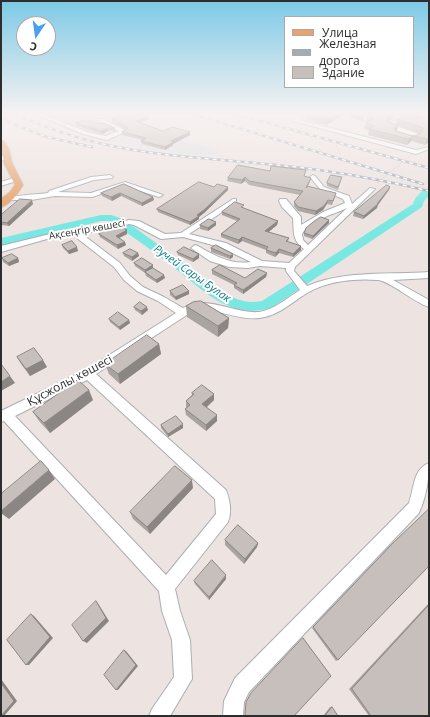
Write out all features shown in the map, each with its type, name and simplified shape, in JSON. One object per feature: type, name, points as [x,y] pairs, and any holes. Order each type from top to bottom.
[{"type":"main road","points":[[3,146],[5,149],[4,158],[18,182],[16,191],[4,201]]},
{"type":"street","points":[[396,146],[416,152],[427,148]]},
{"type":"street","points":[[36,198],[85,180],[99,177],[110,177]]},
{"type":"street","points":[[298,232],[328,212],[344,207],[349,203],[346,198],[322,188],[313,177]]},
{"type":"street","points":[[1,184],[18,182]]},
{"type":"street","points":[[4,201],[36,198],[55,194],[92,195],[125,184],[160,195]]},
{"type":"street","points":[[305,290],[290,271],[291,266],[374,186]]},
{"type":"street","points":[[283,201],[284,205],[297,217],[298,240],[309,249]]},
{"type":"street","name":"Ақсеңгір көшесі","points":[[1,249],[46,237],[76,233],[129,222],[136,223],[164,237],[183,235],[233,202]]},
{"type":"street","points":[[76,233],[117,265],[127,278],[140,289],[161,299],[182,312]]},
{"type":"street","points":[[183,235],[223,245],[260,263]]},
{"type":"street","points":[[195,248],[214,259],[229,264],[248,265],[260,263],[291,266]]},
{"type":"street","name":"Құсжолы көшесі","points":[[4,416],[88,374],[182,312],[195,306],[209,307],[240,314],[257,315],[276,310],[305,290],[336,279],[429,275]]},
{"type":"street","points":[[382,278],[429,304]]},
{"type":"street","points":[[88,374],[221,495],[223,517],[166,587]]},
{"type":"street","points":[[4,416],[166,587],[171,612],[181,640],[183,679],[159,716]]},
{"type":"street","points":[[233,716],[234,701],[242,685],[414,508],[420,496],[420,481],[422,476],[429,469]]},
{"type":"path","points":[[337,146],[340,154]]},
{"type":"path","points":[[374,186],[412,154]]},
{"type":"shaded area","points":[[140,146],[206,146],[220,150],[213,155],[182,154]]},
{"type":"building","points":[[238,165],[270,171],[271,166],[306,170],[304,176],[311,178],[307,186],[336,193],[333,201],[328,200],[324,206],[316,211],[298,207],[294,202],[303,191],[249,181],[245,177],[242,180],[228,178]]},
{"type":"building","points":[[331,175],[342,177],[338,187],[327,183]]},
{"type":"building","points":[[199,182],[214,187],[217,184],[228,187],[197,215],[199,216],[190,222],[157,209]]},
{"type":"building","points":[[124,184],[153,197],[142,203],[120,193],[111,197],[101,193]]},
{"type":"building","points":[[387,185],[390,187],[378,204],[364,216],[354,212]]},
{"type":"building","points":[[20,199],[32,200],[7,223],[1,222],[1,215]]},
{"type":"building","points":[[235,202],[244,205],[241,207],[278,221],[265,231],[289,238],[286,241],[301,246],[293,254],[279,249],[276,253],[266,250],[268,247],[242,237],[239,240],[221,234],[240,219],[222,212]]},
{"type":"building","points":[[321,217],[329,220],[313,236],[304,233],[306,228]]},
{"type":"building","points":[[209,219],[216,222],[208,228],[200,225]]},
{"type":"building","points":[[118,225],[127,230],[116,236],[125,242],[117,245],[99,234]]},
{"type":"building","points":[[72,241],[77,247],[68,251],[62,245]]},
{"type":"building","points":[[216,245],[233,254],[230,256],[211,248]]},
{"type":"building","points":[[184,247],[199,254],[193,259],[177,252]]},
{"type":"building","points":[[130,249],[138,253],[132,257],[123,253]]},
{"type":"building","points":[[12,254],[18,258],[8,263],[2,258]]},
{"type":"building","points":[[142,258],[153,265],[145,270],[134,263]]},
{"type":"building","points":[[220,265],[245,278],[258,269],[267,273],[243,290],[234,285],[237,283],[212,270]]},
{"type":"building","points":[[153,268],[164,275],[156,280],[145,272]]},
{"type":"building","points":[[183,285],[189,291],[175,297],[170,291]]},
{"type":"building","points":[[201,301],[229,318],[218,326],[186,306],[193,302]]},
{"type":"building","points":[[140,302],[147,307],[141,311],[134,307]]},
{"type":"building","points":[[118,312],[129,320],[119,327],[109,319]]},
{"type":"building","points":[[147,335],[159,344],[118,374],[105,364]]},
{"type":"building","points":[[34,348],[43,360],[26,369],[17,357]]},
{"type":"building","points":[[1,364],[10,376],[1,382]]},
{"type":"building","points":[[78,380],[89,390],[44,423],[33,412]]},
{"type":"building","points":[[202,385],[214,394],[202,404],[217,415],[206,425],[185,409],[190,405],[186,401],[194,394],[192,393]]},
{"type":"building","points":[[176,416],[183,424],[168,434],[161,425]]},
{"type":"building","points":[[41,461],[49,470],[1,511],[1,494]]},
{"type":"building","points":[[175,466],[192,480],[147,527],[130,512]]},
{"type":"building","points":[[429,509],[429,566],[338,660],[313,627],[394,542]]},
{"type":"building","points":[[238,525],[258,543],[245,559],[225,540]]},
{"type":"building","points":[[212,560],[226,575],[209,597],[194,581]]},
{"type":"building","points":[[96,601],[106,618],[83,641],[72,625]]},
{"type":"building","points":[[429,605],[429,715],[371,716],[352,689]]},
{"type":"building","points":[[31,614],[50,637],[26,665],[7,640]]},
{"type":"building","points":[[303,638],[331,676],[294,716],[246,716],[246,702],[251,693]]},
{"type":"building","points":[[124,650],[136,665],[116,690],[104,675]]},
{"type":"building","points":[[1,683],[14,701],[1,716]]},
{"type":"building","points":[[332,707],[338,716],[325,716]]},
{"type":"waterway","name":"Ручей Сары Булак","points":[[1,242],[101,218],[111,218],[164,253],[220,296],[235,304],[247,307],[258,307],[266,305],[418,205],[419,200],[429,191]]},
{"type":"railway","points":[[117,146],[168,155],[315,169],[429,191]]},
{"type":"railway","points":[[299,146],[423,184]]},
{"type":"railway","points":[[352,146],[429,168]]}]
